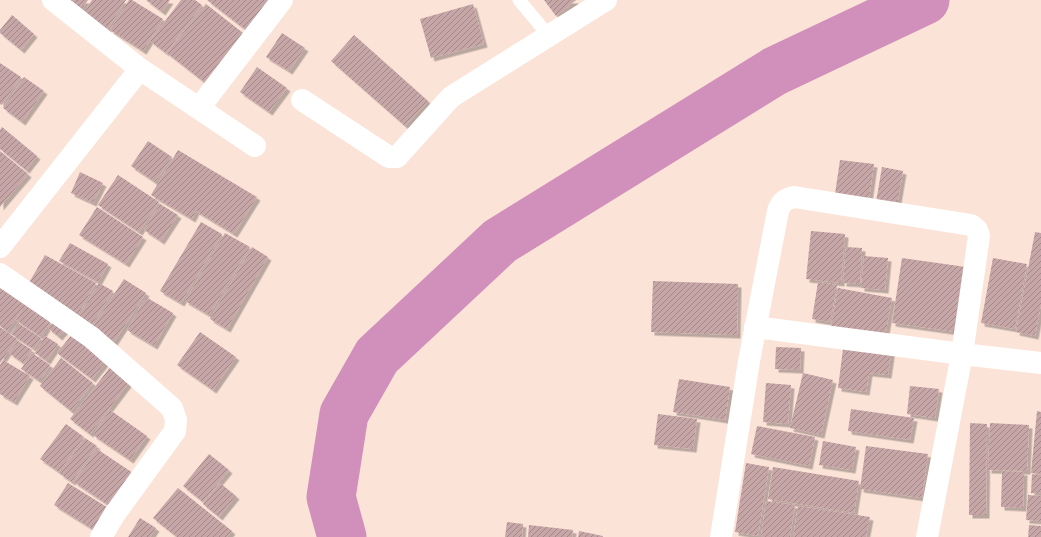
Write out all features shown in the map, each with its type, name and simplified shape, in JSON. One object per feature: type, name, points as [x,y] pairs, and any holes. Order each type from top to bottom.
[{"type":"street","points":[[53,0],[140,68],[256,146]]},
{"type":"street","points":[[199,108],[282,0]]},
{"type":"street","points":[[302,100],[389,157],[397,157],[451,97],[606,0]]},
{"type":"street","points":[[0,247],[140,68]]},
{"type":"street","points":[[721,537],[755,327],[778,210],[784,200],[794,197],[971,225],[978,230],[980,236],[962,354],[927,537]]},
{"type":"street","points":[[0,274],[91,337],[172,408],[176,420],[175,430],[100,537]]},
{"type":"street","points":[[755,327],[1041,363]]},
{"type":"lane","points":[[519,0],[549,36]]},
{"type":"building","points":[[62,0],[88,0],[80,12]]},
{"type":"building","points":[[92,0],[126,0],[107,30],[83,14]]},
{"type":"building","points":[[129,0],[132,0],[163,19],[143,51],[110,30]]},
{"type":"building","points":[[146,0],[170,0],[162,12]]},
{"type":"building","points":[[181,0],[195,0],[202,5],[166,53],[150,41]]},
{"type":"building","points":[[207,0],[270,0],[246,30]]},
{"type":"building","points":[[544,0],[576,0],[556,16]]},
{"type":"building","points":[[206,4],[243,33],[204,82],[167,53]]},
{"type":"building","points":[[473,4],[484,44],[431,58],[420,19]]},
{"type":"building","points":[[12,15],[34,34],[21,50],[0,33],[0,30]]},
{"type":"building","points":[[282,33],[305,48],[289,71],[266,57]]},
{"type":"building","points":[[354,35],[428,101],[405,126],[331,61]]},
{"type":"building","points":[[0,63],[21,77],[2,105],[0,104]]},
{"type":"building","points":[[257,67],[287,88],[269,112],[240,92]]},
{"type":"building","points":[[24,77],[44,91],[22,122],[3,108]]},
{"type":"building","points":[[2,127],[37,156],[26,170],[0,149],[0,130]]},
{"type":"building","points":[[148,141],[172,157],[155,182],[131,166]]},
{"type":"building","points":[[178,150],[257,197],[234,234],[196,211],[192,219],[151,195]]},
{"type":"building","points":[[0,151],[28,174],[0,207]]},
{"type":"building","points":[[840,160],[874,164],[869,199],[835,194]]},
{"type":"building","points":[[882,167],[903,171],[897,206],[876,202]]},
{"type":"building","points":[[80,172],[103,183],[93,203],[71,193]]},
{"type":"building","points":[[118,175],[159,202],[139,232],[98,205]]},
{"type":"building","points":[[160,204],[178,215],[161,241],[144,230]]},
{"type":"building","points":[[97,207],[143,237],[126,264],[79,235]]},
{"type":"building","points":[[201,222],[222,234],[181,303],[160,291]]},
{"type":"building","points":[[811,231],[845,234],[841,283],[806,279]]},
{"type":"building","points":[[1035,232],[1041,233],[1041,304],[1035,336],[1016,332]]},
{"type":"building","points":[[225,233],[250,247],[209,315],[185,301]]},
{"type":"building","points":[[70,243],[108,264],[98,282],[59,261]]},
{"type":"building","points":[[252,247],[268,257],[227,329],[210,319]]},
{"type":"building","points":[[846,247],[862,248],[860,284],[843,283]]},
{"type":"building","points":[[45,255],[96,283],[77,316],[26,288]]},
{"type":"building","points":[[864,256],[888,258],[885,290],[861,288]]},
{"type":"building","points":[[902,258],[966,267],[956,332],[892,323]]},
{"type":"building","points":[[993,258],[1027,264],[1015,329],[981,323]]},
{"type":"building","points":[[124,279],[146,293],[114,342],[92,328]]},
{"type":"building","points":[[653,281],[738,284],[737,335],[651,332]]},
{"type":"building","points":[[818,282],[837,285],[830,322],[812,319]]},
{"type":"building","points":[[99,283],[113,291],[91,326],[78,318]]},
{"type":"building","points":[[0,288],[50,322],[41,337],[16,320],[23,308],[7,331],[0,326]]},
{"type":"building","points":[[838,288],[892,298],[884,342],[830,332]]},
{"type":"building","points":[[146,297],[173,313],[154,346],[127,330]]},
{"type":"building","points":[[54,321],[65,330],[59,337],[48,328]]},
{"type":"building","points":[[18,323],[41,338],[34,349],[11,334]]},
{"type":"building","points":[[0,327],[17,339],[0,363]]},
{"type":"building","points":[[200,332],[236,357],[213,390],[177,365]]},
{"type":"building","points":[[73,333],[108,359],[92,379],[57,353]]},
{"type":"building","points":[[45,336],[58,344],[47,361],[35,353]]},
{"type":"building","points":[[18,341],[32,350],[23,363],[9,353]]},
{"type":"building","points":[[844,341],[892,347],[888,375],[869,373],[866,392],[838,388]]},
{"type":"building","points":[[776,347],[801,348],[800,370],[775,369]]},
{"type":"building","points":[[32,353],[50,365],[40,381],[21,369]]},
{"type":"building","points":[[61,358],[93,383],[71,411],[40,386]]},
{"type":"building","points":[[3,360],[30,376],[14,402],[0,394],[0,365]]},
{"type":"building","points":[[111,366],[130,381],[90,434],[70,419]]},
{"type":"building","points":[[803,373],[833,380],[821,435],[790,428]]},
{"type":"building","points":[[679,379],[730,387],[725,420],[673,412]]},
{"type":"building","points":[[766,383],[791,385],[788,424],[763,422]]},
{"type":"building","points":[[910,386],[939,389],[935,418],[907,414]]},
{"type":"building","points":[[851,409],[914,418],[910,440],[848,431]]},
{"type":"building","points":[[110,410],[147,436],[130,460],[93,435]]},
{"type":"building","points":[[1037,411],[1041,412],[1041,474],[1031,473]]},
{"type":"building","points":[[658,414],[697,419],[693,449],[654,445]]},
{"type":"building","points":[[970,423],[987,424],[986,515],[969,515]]},
{"type":"building","points":[[990,423],[1029,425],[1027,471],[988,470]]},
{"type":"building","points":[[66,424],[84,437],[59,472],[40,459]]},
{"type":"building","points":[[757,426],[815,437],[809,466],[751,454]]},
{"type":"building","points":[[85,438],[97,446],[72,482],[60,474]]},
{"type":"building","points":[[823,441],[856,447],[852,470],[819,465]]},
{"type":"building","points":[[866,446],[928,454],[922,498],[860,489]]},
{"type":"building","points":[[97,449],[133,473],[110,506],[74,482]]},
{"type":"building","points":[[209,454],[229,470],[203,502],[183,486]]},
{"type":"building","points":[[746,463],[769,467],[758,536],[735,532]]},
{"type":"building","points":[[773,467],[859,481],[854,513],[768,499]]},
{"type":"building","points":[[1002,471],[1024,472],[1023,508],[1001,507]]},
{"type":"building","points":[[1032,474],[1041,475],[1041,494],[1031,493]]},
{"type":"building","points":[[68,483],[110,509],[96,531],[54,505]]},
{"type":"building","points":[[220,483],[236,496],[219,517],[203,504]]},
{"type":"building","points":[[178,488],[232,531],[227,537],[177,537],[153,518]]},
{"type":"building","points":[[1028,495],[1041,496],[1041,521],[1026,520]]},
{"type":"building","points":[[766,501],[795,505],[790,537],[761,537]]},
{"type":"building","points":[[798,506],[870,517],[866,537],[793,537]]},
{"type":"building","points":[[140,518],[156,528],[150,537],[128,537]]},
{"type":"building","points":[[507,522],[523,524],[522,537],[505,537]]},
{"type":"building","points":[[529,525],[573,530],[572,537],[528,537]]},
{"type":"building","points":[[1029,525],[1041,526],[1041,537],[1028,537]]},
{"type":"building","points":[[579,531],[603,536],[603,537],[578,537]]},
{"type":"waterway","points":[[342,537],[331,497],[344,414],[377,356],[500,241],[775,71],[925,0]]}]
